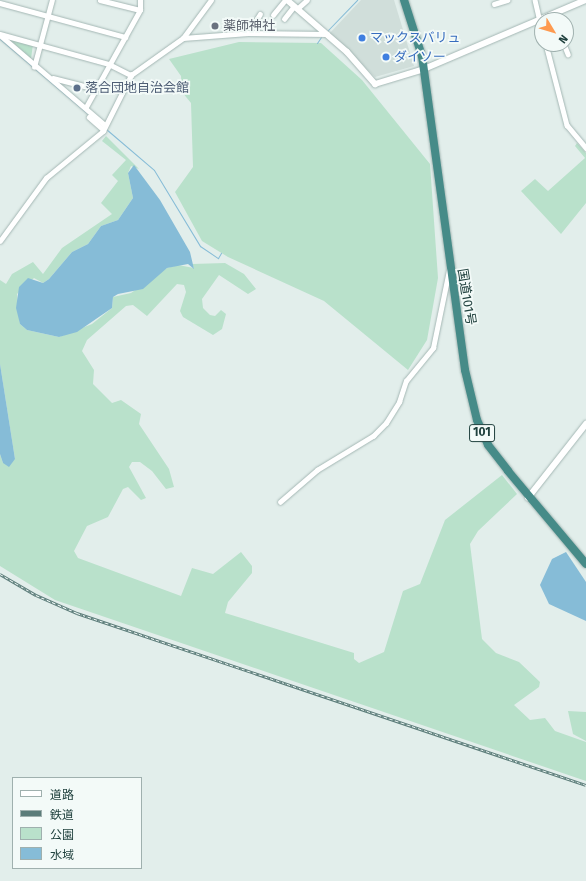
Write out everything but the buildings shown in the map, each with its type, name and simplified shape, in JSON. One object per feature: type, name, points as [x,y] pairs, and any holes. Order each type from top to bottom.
[{"type":"highway","name":"国道101号","points":[[404,0],[424,69],[465,370],[477,420],[488,445],[528,498],[586,564]]},
{"type":"main road","points":[[286,0],[327,34],[375,84],[424,69]]},
{"type":"street","points":[[34,67],[52,0]]},
{"type":"street","points":[[100,0],[140,10]]},
{"type":"street","points":[[86,107],[140,10],[140,0]]},
{"type":"street","points":[[0,241],[46,178],[93,142],[104,127],[131,75],[182,38],[211,0]]},
{"type":"street","points":[[273,15],[286,0]]},
{"type":"street","points":[[284,19],[307,0]]},
{"type":"street","points":[[494,4],[506,0]]},
{"type":"street","points":[[535,0],[537,12]]},
{"type":"street","points":[[565,12],[586,0]]},
{"type":"street","points":[[0,3],[125,37]]},
{"type":"street","points":[[257,33],[255,22],[260,14]]},
{"type":"street","points":[[424,69],[534,22]]},
{"type":"street","points":[[182,38],[257,33],[327,34]]},
{"type":"street","points":[[0,35],[109,64],[131,75]]},
{"type":"street","points":[[0,35],[34,67],[52,77],[86,107],[104,127]]},
{"type":"street","points":[[548,52],[567,125],[586,148]]},
{"type":"street","points":[[52,77],[96,89]]},
{"type":"street","points":[[88,117],[104,127]]},
{"type":"street","points":[[280,502],[317,470],[373,436],[386,423],[399,402],[406,381],[433,348],[450,268]]},
{"type":"street","points":[[528,498],[586,424]]},
{"type":"shaded area","points":[[361,0],[394,0],[414,66],[375,77],[330,33]]},
{"type":"green space","points":[[9,38],[33,44],[31,59],[10,40]]},
{"type":"green space","points":[[239,42],[321,43],[362,80],[430,164],[438,278],[427,340],[408,370],[324,301],[228,257],[202,241],[175,192],[193,167],[191,103],[182,92],[181,76],[169,59]]},
{"type":"green space","points":[[106,136],[139,169],[131,166],[128,173],[133,198],[118,220],[101,226],[88,244],[72,252],[49,279],[43,283],[34,278],[17,294],[20,324],[27,330],[59,337],[92,324],[112,308],[113,297],[131,293],[167,268],[178,265],[194,268],[192,264],[225,263],[244,274],[256,289],[248,294],[219,275],[202,299],[203,308],[210,315],[215,316],[221,310],[226,314],[222,329],[213,335],[183,317],[180,311],[186,292],[184,285],[177,284],[147,316],[133,305],[126,306],[87,340],[82,351],[94,370],[93,384],[112,403],[121,400],[141,414],[139,424],[169,469],[174,487],[166,489],[152,471],[140,462],[132,462],[129,467],[146,498],[141,500],[128,487],[123,489],[108,517],[87,526],[74,551],[78,558],[181,596],[192,568],[213,574],[241,552],[252,566],[252,573],[228,602],[225,613],[354,653],[354,659],[359,663],[384,652],[403,591],[420,584],[445,520],[502,475],[517,494],[478,531],[470,544],[482,639],[496,653],[519,662],[540,682],[539,687],[514,705],[530,720],[545,718],[555,731],[586,742],[586,781],[55,600],[0,566],[0,454],[3,463],[15,459],[0,364],[0,280],[6,284],[12,274],[33,262],[43,274],[62,248],[112,214],[101,203],[118,181],[112,175],[126,160],[102,141]]},
{"type":"green space","points":[[577,143],[586,153],[586,203],[561,234],[521,191],[535,179],[548,191],[585,158],[575,146]]},
{"type":"green space","points":[[568,711],[586,712],[586,741],[573,734]]},
{"type":"water","points":[[134,165],[160,200],[190,252],[194,269],[188,264],[167,268],[143,289],[118,294],[113,297],[112,308],[77,332],[59,337],[27,330],[20,324],[16,308],[19,287],[28,278],[43,283],[49,279],[72,252],[88,244],[101,226],[118,220],[133,198],[128,173]]},
{"type":"water","points":[[0,364],[15,459],[9,467],[3,463],[0,454]]},
{"type":"water","points":[[566,552],[586,582],[586,621],[549,604],[540,585],[552,559]]},
{"type":"waterway","points":[[328,30],[357,0]]},
{"type":"waterway","points":[[317,43],[321,37]]},
{"type":"waterway","points":[[0,39],[88,114]]},
{"type":"waterway","points":[[106,129],[154,170],[200,246],[218,258],[221,253]]},
{"type":"railway","points":[[0,574],[36,595],[77,613],[586,785]]},
{"type":"place","name":"薬師神社","points":[[215,26]]},
{"type":"place","name":"マックスバリュ","points":[[362,38]]},
{"type":"place","name":"ダイソー","points":[[386,57]]},
{"type":"place","name":"落合団地自治会館","points":[[77,88]]}]
